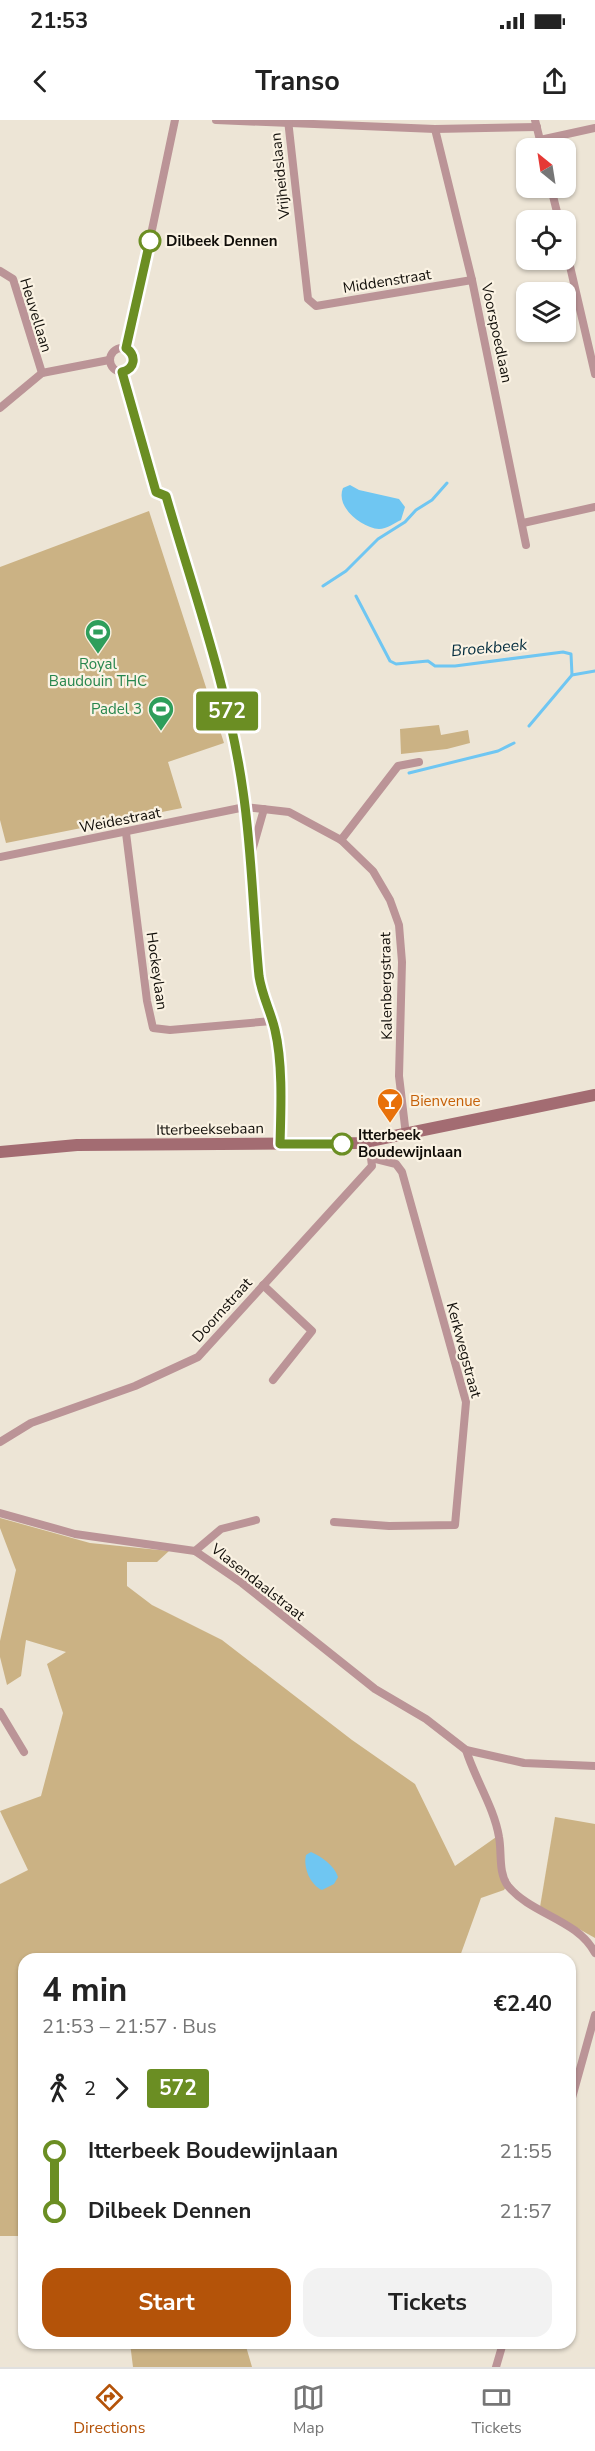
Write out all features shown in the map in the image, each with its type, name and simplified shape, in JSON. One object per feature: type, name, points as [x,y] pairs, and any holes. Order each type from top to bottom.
[{"type":"main road","name":"Itterbeeksebaan","points":[[0,1152],[77,1144],[369,1142],[595,1095]]},
{"type":"street","points":[[126,348],[175,120]]},
{"type":"street","points":[[216,120],[288,121],[435,129],[536,124]]},
{"type":"street","name":"Vrijheidslaan","points":[[288,121],[308,300]]},
{"type":"street","points":[[561,138],[595,128]]},
{"type":"street","name":"Voorspoedlaan","points":[[435,129],[472,280],[526,545]]},
{"type":"street","points":[[571,270],[595,374]]},
{"type":"street","name":"Heuvellaan","points":[[0,271],[12,279],[42,373]]},
{"type":"street","name":"Middenstraat","points":[[308,300],[316,306],[472,280]]},
{"type":"street","points":[[126,348],[132,354],[134,362],[130,369],[122,372],[113,369],[109,360],[113,351],[126,348]]},
{"type":"street","points":[[0,408],[42,373],[109,360]]},
{"type":"street","points":[[122,372],[156,492],[166,496],[224,694],[245,807],[259,976],[265,1004],[276,1032],[281,1103],[280,1144]]},
{"type":"street","points":[[523,523],[595,507]]},
{"type":"street","points":[[341,840],[398,766],[419,762]]},
{"type":"street","name":"Kalenbergstraat","points":[[245,807],[289,812],[341,840],[373,871],[390,900],[399,925],[402,962],[399,1076],[406,1135]]},
{"type":"street","name":"Weidestraat","points":[[0,857],[245,807]]},
{"type":"street","points":[[250,857],[264,809]]},
{"type":"street","name":"Hockeylaan","points":[[126,833],[147,1001],[153,1028],[170,1030],[272,1021]]},
{"type":"street","points":[[369,1142],[372,1158]]},
{"type":"street","name":"Doornstraat","points":[[0,1442],[32,1423],[135,1386],[198,1357],[372,1166],[372,1158]]},
{"type":"street","name":"Kerkwegstraat","points":[[334,1522],[389,1526],[455,1525],[465,1416],[461,1379],[402,1172],[396,1164],[372,1158]]},
{"type":"street","points":[[263,1285],[312,1331],[273,1380]]},
{"type":"street","name":"Vlasendaalstraat","points":[[0,1513],[75,1534],[195,1551],[242,1583],[375,1689],[426,1719],[466,1750],[524,1763],[595,1766]]},
{"type":"street","points":[[195,1551],[221,1529],[256,1520]]},
{"type":"street","points":[[0,1712],[24,1752]]},
{"type":"street","points":[[466,1750],[499,1835],[502,1874],[507,1885],[521,1898],[577,1932],[595,1953]]},
{"type":"street","points":[[576,2083],[595,2015]]},
{"type":"street","points":[[496,2367],[501,2349]]},
{"type":"shaded area","name":"Royal Baudouin THC","points":[[149,511],[224,743],[168,762],[182,808],[6,843],[0,820],[0,567]]},
{"type":"shaded area","points":[[439,725],[441,735],[468,730],[470,743],[447,749],[401,754],[400,729]]},
{"type":"shaded area","points":[[0,1518],[90,1543],[169,1551],[157,1562],[127,1562],[127,1586],[152,1605],[222,1640],[352,1740],[415,1784],[455,1866],[499,1835],[507,1885],[504,1890],[481,1898],[461,1953],[18,1953],[18,2236],[0,2236],[0,1884],[28,1870],[0,1811],[41,1796],[63,1713],[47,1664],[66,1652],[26,1640],[21,1676],[7,1685],[0,1657],[0,1641],[16,1570],[0,1528]]},
{"type":"shaded area","points":[[555,1817],[595,1824],[595,1938],[540,1907]]},
{"type":"shaded area","points":[[131,2349],[247,2349],[252,2367],[133,2367]]},
{"type":"water","points":[[350,485],[359,490],[399,499],[405,507],[401,520],[379,529],[358,521],[346,509],[343,502],[343,488]]},
{"type":"water","points":[[311,1852],[327,1862],[338,1877],[334,1884],[322,1890],[311,1880],[307,1870],[306,1855]]},
{"type":"waterway","name":"Broekbeek","points":[[323,586],[346,571],[378,539],[405,522],[416,510],[432,500],[447,483]]},
{"type":"waterway","name":"Broekbeek","points":[[356,596],[390,661],[396,664],[428,661],[435,666],[455,666],[563,652],[571,654],[572,675]]},
{"type":"waterway","name":"Broekbeek","points":[[529,726],[572,675],[595,671]]},
{"type":"waterway","name":"Broekbeek","points":[[409,773],[498,751],[514,743]]},
{"type":"bus line","name":"572","points":[[150,241],[126,348],[132,354],[134,362],[130,369],[122,372],[156,492],[166,496],[224,694],[243,789],[259,976],[265,1004],[276,1032],[281,1103],[280,1144],[342,1144]]},
{"type":"place","name":"Dilbeek Dennen","points":[[150,241]]},
{"type":"place","name":"Royal Baudouin THC","points":[[98,655]]},
{"type":"place","name":"Padel 3","points":[[161,732]]},
{"type":"place","name":"Bienvenue","points":[[390,1124]]},
{"type":"place","name":"Itterbeek Boudewijnlaan","points":[[342,1144]]}]
